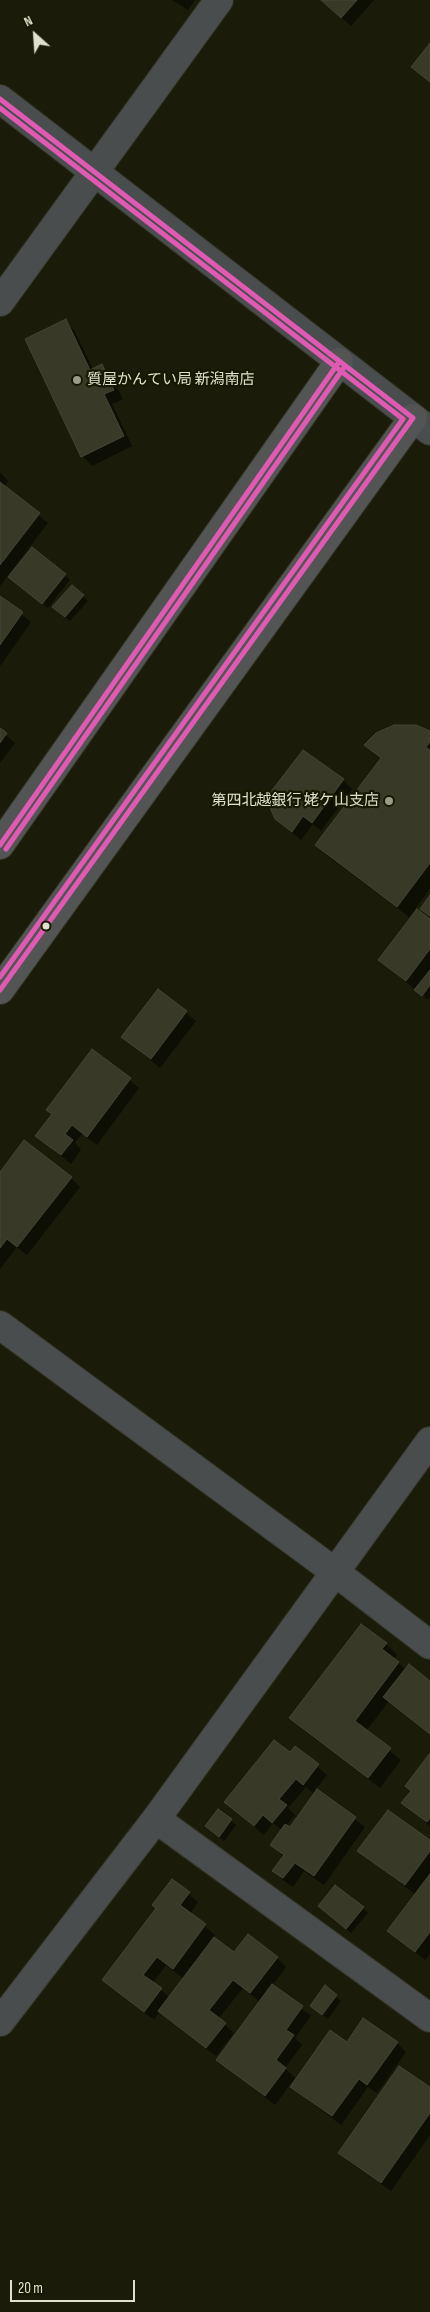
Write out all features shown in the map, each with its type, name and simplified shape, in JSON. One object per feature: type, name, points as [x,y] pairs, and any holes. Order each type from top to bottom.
[{"type":"main road","points":[[0,845],[339,362]]},
{"type":"main road","points":[[0,990],[422,425]]},
{"type":"street","points":[[0,302],[219,0]]},
{"type":"street","points":[[0,98],[422,425]]},
{"type":"street","points":[[0,1325],[335,1572],[430,1645]]},
{"type":"street","points":[[0,2022],[156,1819],[430,1441]]},
{"type":"street","points":[[156,1819],[430,2018]]},
{"type":"building","points":[[321,0],[357,0],[341,18]]},
{"type":"building","points":[[430,43],[430,82],[411,67]]},
{"type":"building","name":"質屋かんてい局 新潟南店","points":[[66,319],[90,370],[102,364],[114,390],[104,394],[124,436],[81,457],[25,339]]},
{"type":"building","points":[[0,482],[40,513],[0,565]]},
{"type":"building","points":[[32,547],[66,574],[42,604],[8,577]]},
{"type":"building","points":[[72,585],[84,595],[65,617],[52,607]]},
{"type":"building","points":[[0,596],[23,612],[0,645]]},
{"type":"building","name":"第四北越銀行 姥ケ山支店","points":[[394,725],[416,725],[430,731],[430,742],[426,747],[430,750],[430,863],[397,907],[315,845],[381,758],[364,745],[376,733]]},
{"type":"building","points":[[0,728],[7,733],[0,743]]},
{"type":"building","points":[[303,750],[344,779],[312,823],[303,816],[292,832],[275,819],[266,798]]},
{"type":"building","points":[[430,895],[430,916],[420,909]]},
{"type":"building","points":[[417,909],[430,919],[430,949],[406,981],[378,960]]},
{"type":"building","points":[[430,970],[430,985],[422,996],[414,990]]},
{"type":"building","points":[[158,989],[187,1011],[151,1059],[121,1037]]},
{"type":"building","points":[[92,1049],[131,1078],[87,1137],[72,1125],[65,1134],[73,1140],[61,1155],[35,1136],[52,1114],[46,1110]]},
{"type":"building","points":[[24,1140],[72,1177],[17,1247],[7,1239],[0,1248],[0,1172]]},
{"type":"building","points":[[361,1624],[387,1643],[382,1649],[399,1662],[355,1721],[391,1748],[368,1778],[289,1718]]},
{"type":"building","points":[[409,1664],[430,1681],[430,1734],[383,1697]]},
{"type":"building","points":[[274,1740],[290,1752],[295,1746],[319,1764],[303,1785],[296,1779],[279,1799],[287,1805],[272,1823],[263,1815],[254,1826],[224,1802]]},
{"type":"building","points":[[430,1753],[430,1818],[427,1822],[401,1803],[411,1791],[405,1786]]},
{"type":"building","points":[[317,1789],[356,1817],[314,1876],[295,1863],[283,1878],[272,1871],[284,1855],[270,1845],[285,1824],[290,1827]]},
{"type":"building","points":[[218,1809],[232,1819],[219,1837],[205,1826]]},
{"type":"building","points":[[388,1810],[430,1840],[430,1851],[405,1885],[357,1851]]},
{"type":"building","points":[[430,1874],[430,1932],[415,1952],[387,1931]]},
{"type":"building","points":[[172,1879],[190,1892],[180,1905],[206,1924],[173,1969],[157,1957],[143,1975],[162,1988],[144,2012],[102,1980],[156,1908],[152,1905]]},
{"type":"building","points":[[335,1885],[364,1907],[346,1929],[318,1906]]},
{"type":"building","points":[[248,1934],[278,1957],[250,1993],[233,1980],[209,2010],[226,2023],[206,2048],[158,2011],[214,1937],[234,1952]]},
{"type":"building","points":[[272,1984],[303,2006],[286,2030],[294,2035],[276,2060],[286,2068],[265,2096],[216,2060]]},
{"type":"building","points":[[325,1985],[337,1995],[322,2015],[310,2006]]},
{"type":"building","points":[[363,2018],[398,2042],[367,2085],[359,2079],[332,2116],[290,2087],[330,2030],[347,2042]]},
{"type":"building","points":[[399,2066],[430,2087],[430,2113],[381,2183],[338,2153]]},
{"type":"transit line","points":[[0,99],[413,418],[0,990]]},
{"type":"transit line","points":[[0,108],[403,419],[0,977]]},
{"type":"transit line","points":[[0,845],[339,362]]},
{"type":"transit line","points":[[6,849],[345,366]]},
{"type":"place","name":"質屋かんてい局 新潟南店","points":[[77,380]]},
{"type":"place","name":"第四北越銀行 姥ケ山支店","points":[[389,801]]}]
